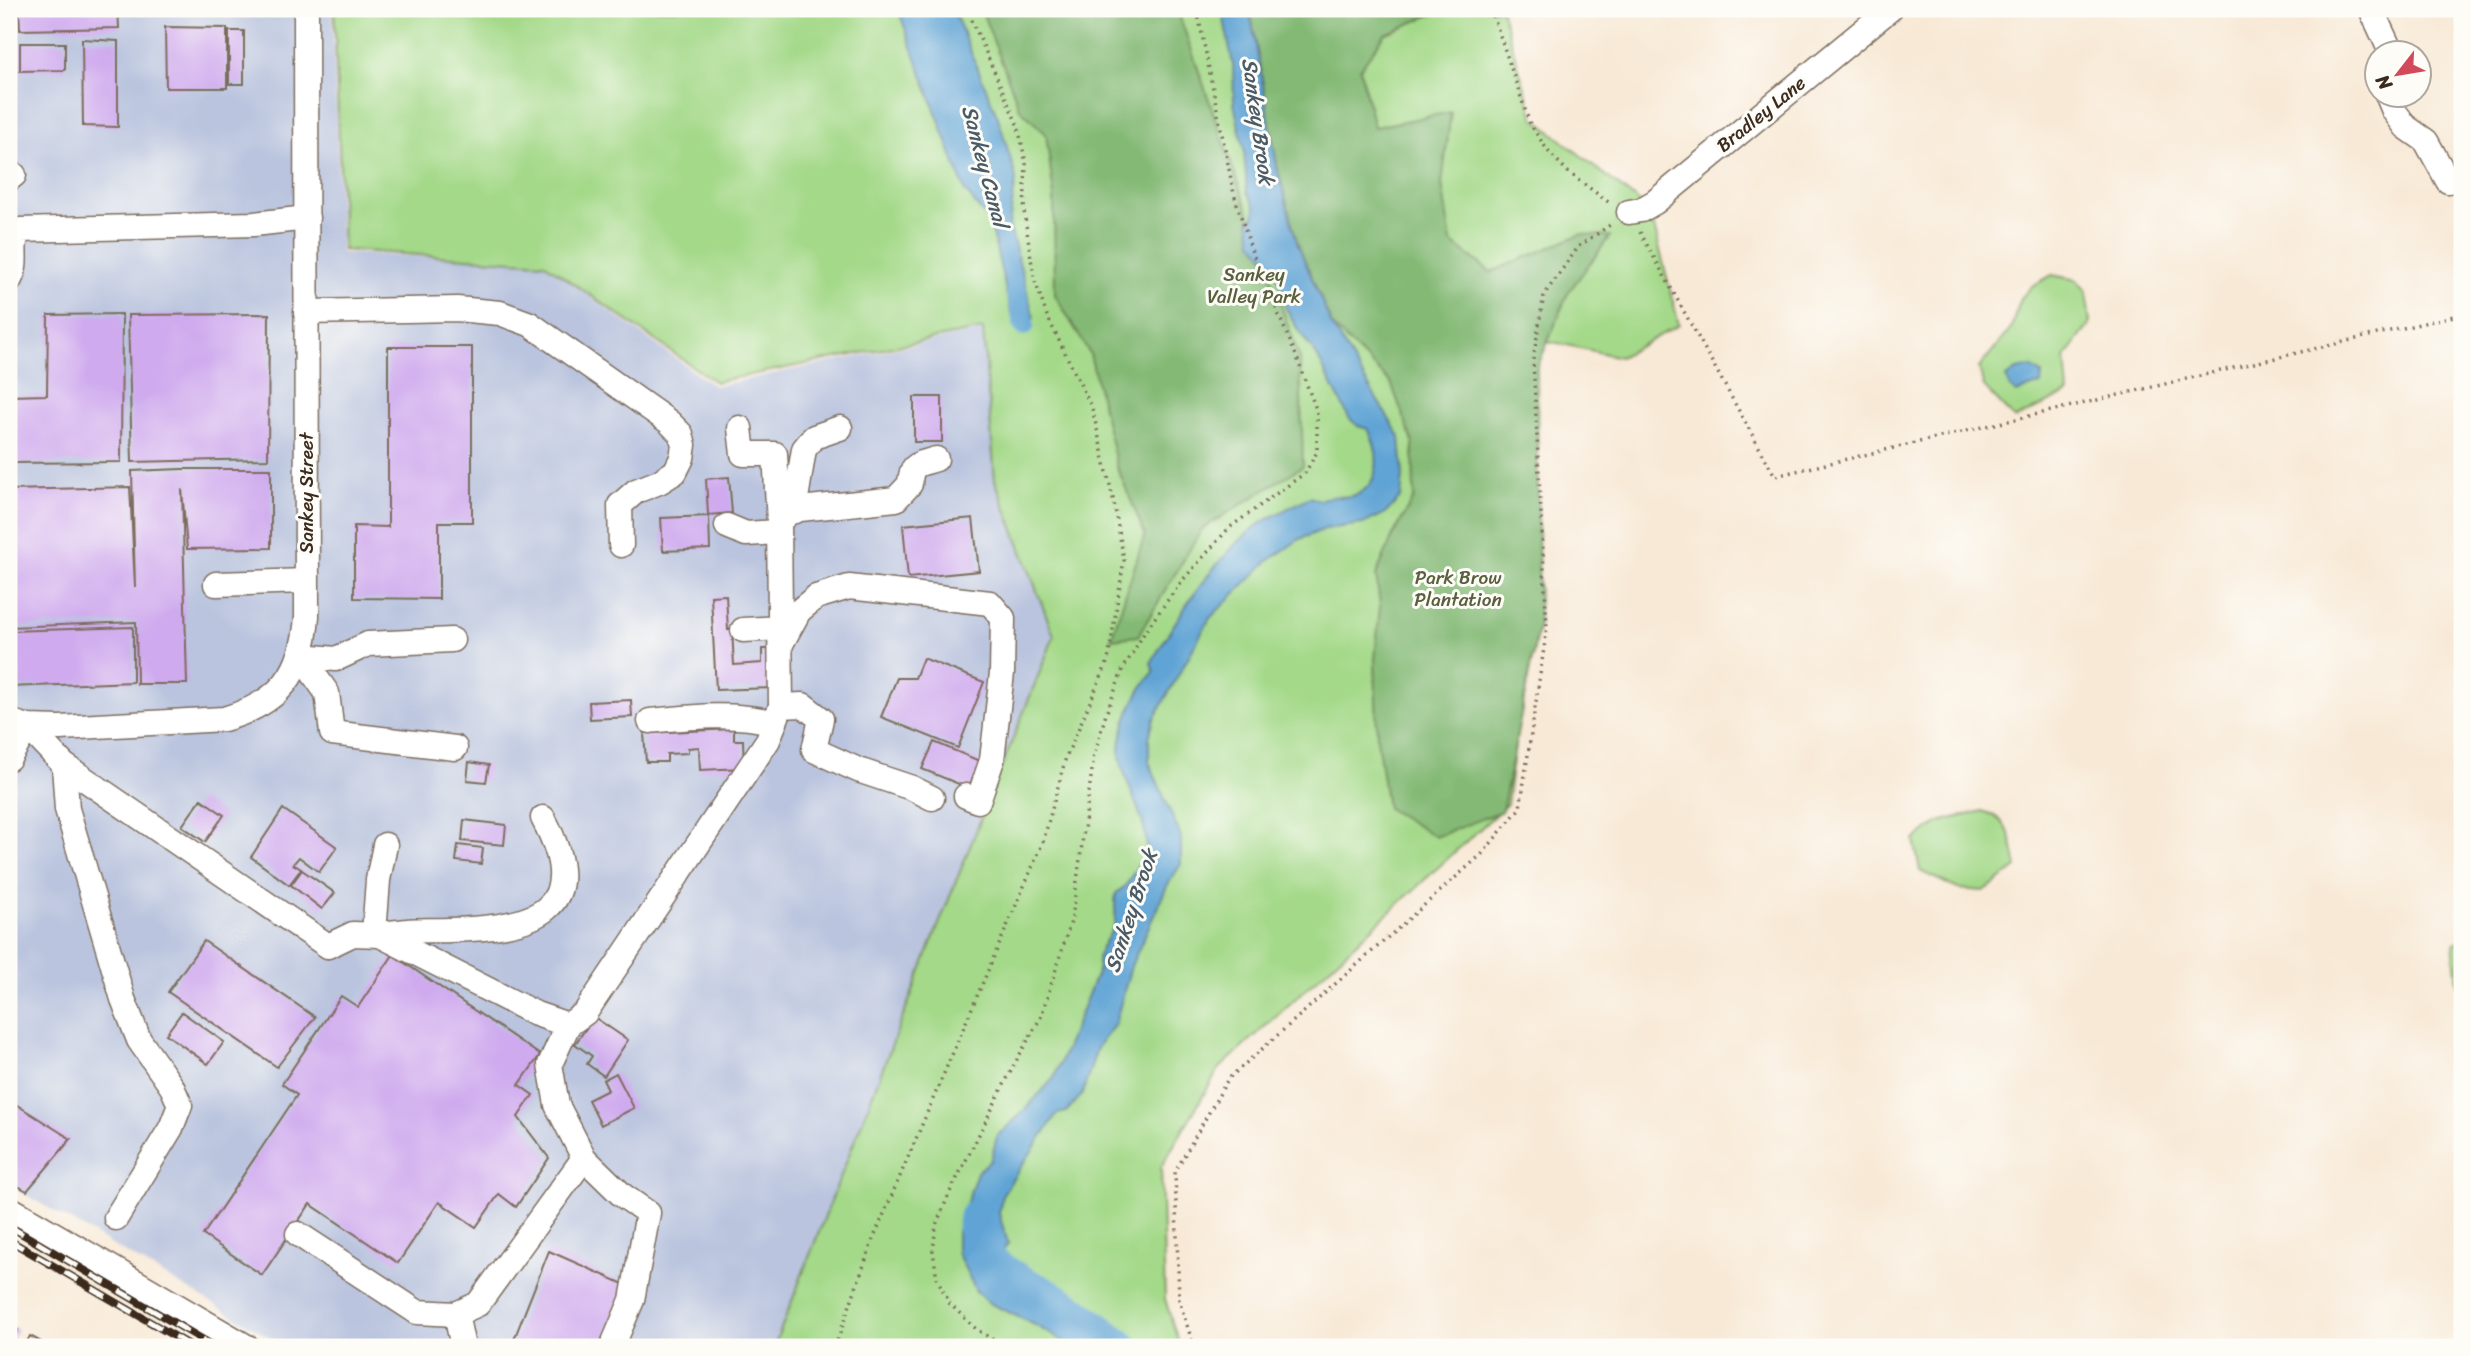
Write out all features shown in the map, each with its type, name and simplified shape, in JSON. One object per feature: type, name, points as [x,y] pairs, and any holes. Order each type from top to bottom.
[{"type":"street","name":"Sankey Street","points":[[18,724],[60,728],[224,719],[248,712],[264,703],[281,689],[301,656],[306,636],[306,9]]},
{"type":"street","name":"Bradley Lane","points":[[1629,212],[1641,210],[1655,202],[1890,9]]},
{"type":"street","points":[[2371,9],[2384,38]]},
{"type":"street","points":[[2393,108],[2406,128],[2426,141],[2448,181]]},
{"type":"street","points":[[9,281],[16,270],[14,239],[20,230],[254,224],[307,218]]},
{"type":"street","points":[[306,312],[457,309],[500,313],[530,324],[668,422],[681,434],[684,445],[682,458],[675,472],[636,491],[620,505],[621,545]]},
{"type":"street","points":[[612,1347],[632,1300],[648,1213],[622,1195],[584,1158],[556,1105],[550,1064],[568,1025],[585,1013],[762,750],[778,714],[783,522],[775,454],[743,454],[740,428]]},
{"type":"street","points":[[783,522],[801,474],[804,449],[814,437],[840,428]]},
{"type":"street","points":[[727,526],[746,534],[783,522],[896,499],[910,484],[914,466],[936,458]]},
{"type":"street","points":[[216,584],[306,581]]},
{"type":"street","points":[[780,636],[799,611],[816,597],[849,587],[990,603],[1003,618],[1002,673],[992,760],[978,801],[965,796]]},
{"type":"street","points":[[743,629],[780,636]]},
{"type":"street","points":[[301,656],[336,659],[368,644],[452,640]]},
{"type":"street","points":[[301,656],[327,693],[332,733],[455,748]]},
{"type":"street","points":[[650,721],[703,716],[760,719],[803,705],[821,719],[814,750],[932,798]]},
{"type":"street","points":[[9,758],[18,724],[64,765],[328,946],[353,934],[377,935],[399,929],[488,928],[517,923],[541,913],[556,901],[563,880],[556,843],[543,818]]},
{"type":"street","points":[[64,765],[67,809],[123,999],[139,1040],[172,1087],[180,1105],[171,1128],[116,1218]]},
{"type":"street","points":[[377,935],[378,880],[385,845]]},
{"type":"street","points":[[377,935],[536,1014],[568,1025]]},
{"type":"street","points":[[298,1234],[416,1312],[456,1314],[478,1304],[584,1158]]},
{"type":"street","points":[[9,1208],[247,1347]]},
{"type":"street","points":[[456,1314],[463,1347]]},
{"type":"path","points":[[1005,1347],[976,1329],[949,1303],[937,1278],[933,1251],[936,1225],[1009,1074],[1041,1017],[1072,918],[1094,755],[1106,714],[1123,669],[1146,630],[1181,582],[1229,528],[1305,473],[1317,452],[1317,412],[1252,252],[1234,194],[1197,9]]},
{"type":"path","points":[[1491,9],[1530,124],[1548,151],[1568,172],[1609,203],[1629,212],[1775,477],[2462,314]]},
{"type":"path","points":[[1194,1347],[1180,1300],[1175,1172],[1228,1079],[1482,854],[1520,808],[1547,628],[1533,360],[1544,295],[1579,247],[1629,212]]},
{"type":"shaded area","points":[[9,9],[332,9],[341,253],[542,262],[714,386],[986,330],[1057,639],[943,914],[774,1347],[287,1347],[9,1185]]},
{"type":"green space","name":"Sankey Valley Park","points":[[334,9],[1501,9],[1534,118],[1650,211],[1679,325],[1620,357],[1558,343],[1524,342],[1532,624],[1507,804],[1219,1069],[1161,1167],[1165,1299],[1180,1347],[774,1347],[1054,636],[995,480],[983,329],[715,382],[544,263],[343,250]]},
{"type":"green space","points":[[981,9],[1177,9],[1300,359],[1303,466],[1202,529],[1138,636],[1111,639],[1145,534],[1117,467],[1090,354],[1055,295],[1054,196],[1046,134],[1020,109]]},
{"type":"green space","name":"Park Brow Plantation","points":[[1248,9],[1445,9],[1385,34],[1360,69],[1374,127],[1451,112],[1442,184],[1451,242],[1491,272],[1581,234],[1610,236],[1568,293],[1537,368],[1539,624],[1502,811],[1436,837],[1387,808],[1377,739],[1375,659],[1380,605],[1376,575],[1394,533],[1414,498],[1413,442],[1391,383],[1332,326],[1297,242],[1278,171]]},
{"type":"green space","points":[[2052,275],[2077,280],[2086,291],[2090,323],[2065,358],[2068,393],[2015,419],[1984,387],[1979,368],[2011,328],[2021,298],[2032,286]]},
{"type":"green space","points":[[1982,811],[2005,825],[2017,867],[1984,891],[1958,889],[1920,871],[1914,840],[1939,822]]},
{"type":"green space","points":[[2462,941],[2462,1002],[2453,944]]},
{"type":"water","points":[[898,9],[953,9],[998,117],[1013,167],[1016,179],[1009,224],[1034,318],[1011,313],[990,222],[965,191]]},
{"type":"water","points":[[1222,9],[1248,9],[1278,171],[1297,242],[1332,326],[1400,437],[1403,475],[1401,497],[1386,513],[1363,524],[1325,529],[1300,539],[1268,561],[1210,618],[1154,719],[1149,738],[1149,762],[1181,837],[1181,864],[1167,886],[1131,966],[1115,1024],[1097,1048],[1082,1095],[1066,1112],[1057,1114],[1002,1195],[999,1214],[1008,1243],[986,1263],[988,1273],[996,1282],[1023,1294],[1068,1306],[1127,1347],[1073,1347],[989,1303],[976,1291],[957,1252],[957,1232],[977,1172],[991,1160],[997,1136],[1054,1078],[1099,968],[1098,956],[1114,926],[1117,892],[1127,884],[1145,854],[1145,832],[1120,755],[1122,734],[1130,710],[1154,672],[1151,663],[1172,628],[1194,594],[1233,547],[1262,522],[1309,497],[1320,500],[1358,494],[1372,481],[1375,473],[1375,446],[1368,429],[1358,426],[1349,418],[1317,356],[1286,308],[1276,272],[1252,242],[1249,221],[1254,217],[1255,207],[1247,192],[1244,150],[1234,104],[1233,65]]},
{"type":"water","points":[[2031,367],[2042,374],[2041,384],[2016,393],[2009,386],[2006,377],[2017,370]]},
{"type":"building","points":[[19,9],[118,9],[119,28],[20,30]]},
{"type":"building","points":[[165,27],[227,28],[227,88],[166,88]]},
{"type":"building","points":[[229,31],[244,31],[244,84],[229,84]]},
{"type":"building","points":[[82,39],[118,41],[118,127],[83,126]]},
{"type":"building","points":[[20,43],[65,43],[65,70],[20,71]]},
{"type":"building","points":[[122,314],[121,462],[9,463],[9,396],[47,395],[48,315]]},
{"type":"building","points":[[269,314],[268,459],[132,462],[128,315]]},
{"type":"building","points":[[388,347],[472,347],[472,522],[439,522],[439,599],[354,598],[354,526],[388,527]]},
{"type":"building","points":[[914,397],[942,397],[942,442],[914,442]]},
{"type":"building","points":[[271,469],[271,548],[187,549],[182,489],[187,684],[137,684],[136,622],[9,627],[9,490],[130,487],[135,587],[132,471]]},
{"type":"building","points":[[729,477],[732,513],[708,515],[706,479]]},
{"type":"building","points":[[709,516],[710,549],[663,551],[661,518]]},
{"type":"building","points":[[973,518],[979,571],[908,578],[903,525]]},
{"type":"building","points":[[726,595],[728,630],[732,629],[734,665],[762,663],[762,649],[770,649],[772,688],[716,690],[711,596]]},
{"type":"building","points":[[133,627],[133,682],[9,687],[9,631]]},
{"type":"building","points":[[923,658],[984,682],[958,748],[881,717],[897,678],[915,678]]},
{"type":"building","points":[[631,700],[632,717],[590,719],[589,702]]},
{"type":"building","points":[[734,729],[734,740],[743,740],[744,768],[700,770],[699,747],[688,748],[688,753],[667,754],[667,762],[646,762],[644,733]]},
{"type":"building","points":[[934,742],[982,762],[971,789],[922,769]]},
{"type":"building","points":[[469,762],[489,765],[486,782],[467,780]]},
{"type":"building","points":[[201,799],[224,815],[205,842],[182,826]]},
{"type":"building","points":[[283,809],[337,847],[319,872],[299,857],[293,864],[301,869],[289,885],[251,857]]},
{"type":"building","points":[[464,820],[506,825],[504,845],[462,841]]},
{"type":"building","points":[[458,845],[483,848],[481,864],[456,861]]},
{"type":"building","points":[[302,870],[335,893],[322,909],[291,885]]},
{"type":"building","points":[[204,941],[315,1017],[277,1067],[168,992]]},
{"type":"building","points":[[393,955],[540,1055],[519,1085],[533,1095],[518,1117],[549,1158],[516,1207],[499,1194],[476,1227],[439,1202],[398,1263],[310,1204],[262,1275],[203,1235],[297,1095],[282,1084],[341,996],[358,1007]]},
{"type":"building","points":[[182,1012],[224,1042],[208,1064],[166,1034]]},
{"type":"building","points":[[594,1017],[628,1040],[604,1076],[587,1064],[592,1056],[575,1044]]},
{"type":"building","points":[[616,1073],[634,1108],[601,1125],[588,1100],[608,1090],[603,1080]]},
{"type":"building","points":[[9,1100],[71,1139],[27,1191],[9,1181]]},
{"type":"building","points":[[549,1251],[626,1285],[600,1347],[511,1347]]},
{"type":"building","points":[[9,1324],[18,1330],[9,1346]]},
{"type":"building","points":[[30,1336],[43,1343],[51,1347],[24,1347]]},
{"type":"waterway","name":"Sankey Canal","points":[[1016,290],[1024,325]]},
{"type":"waterway","name":"Sankey Brook","points":[[976,1217],[975,1234],[980,1248],[1002,1271],[1068,1308],[1121,1347]]},
{"type":"railway","points":[[9,1226],[215,1347]]},
{"type":"railway","points":[[9,1240],[193,1347]]}]
